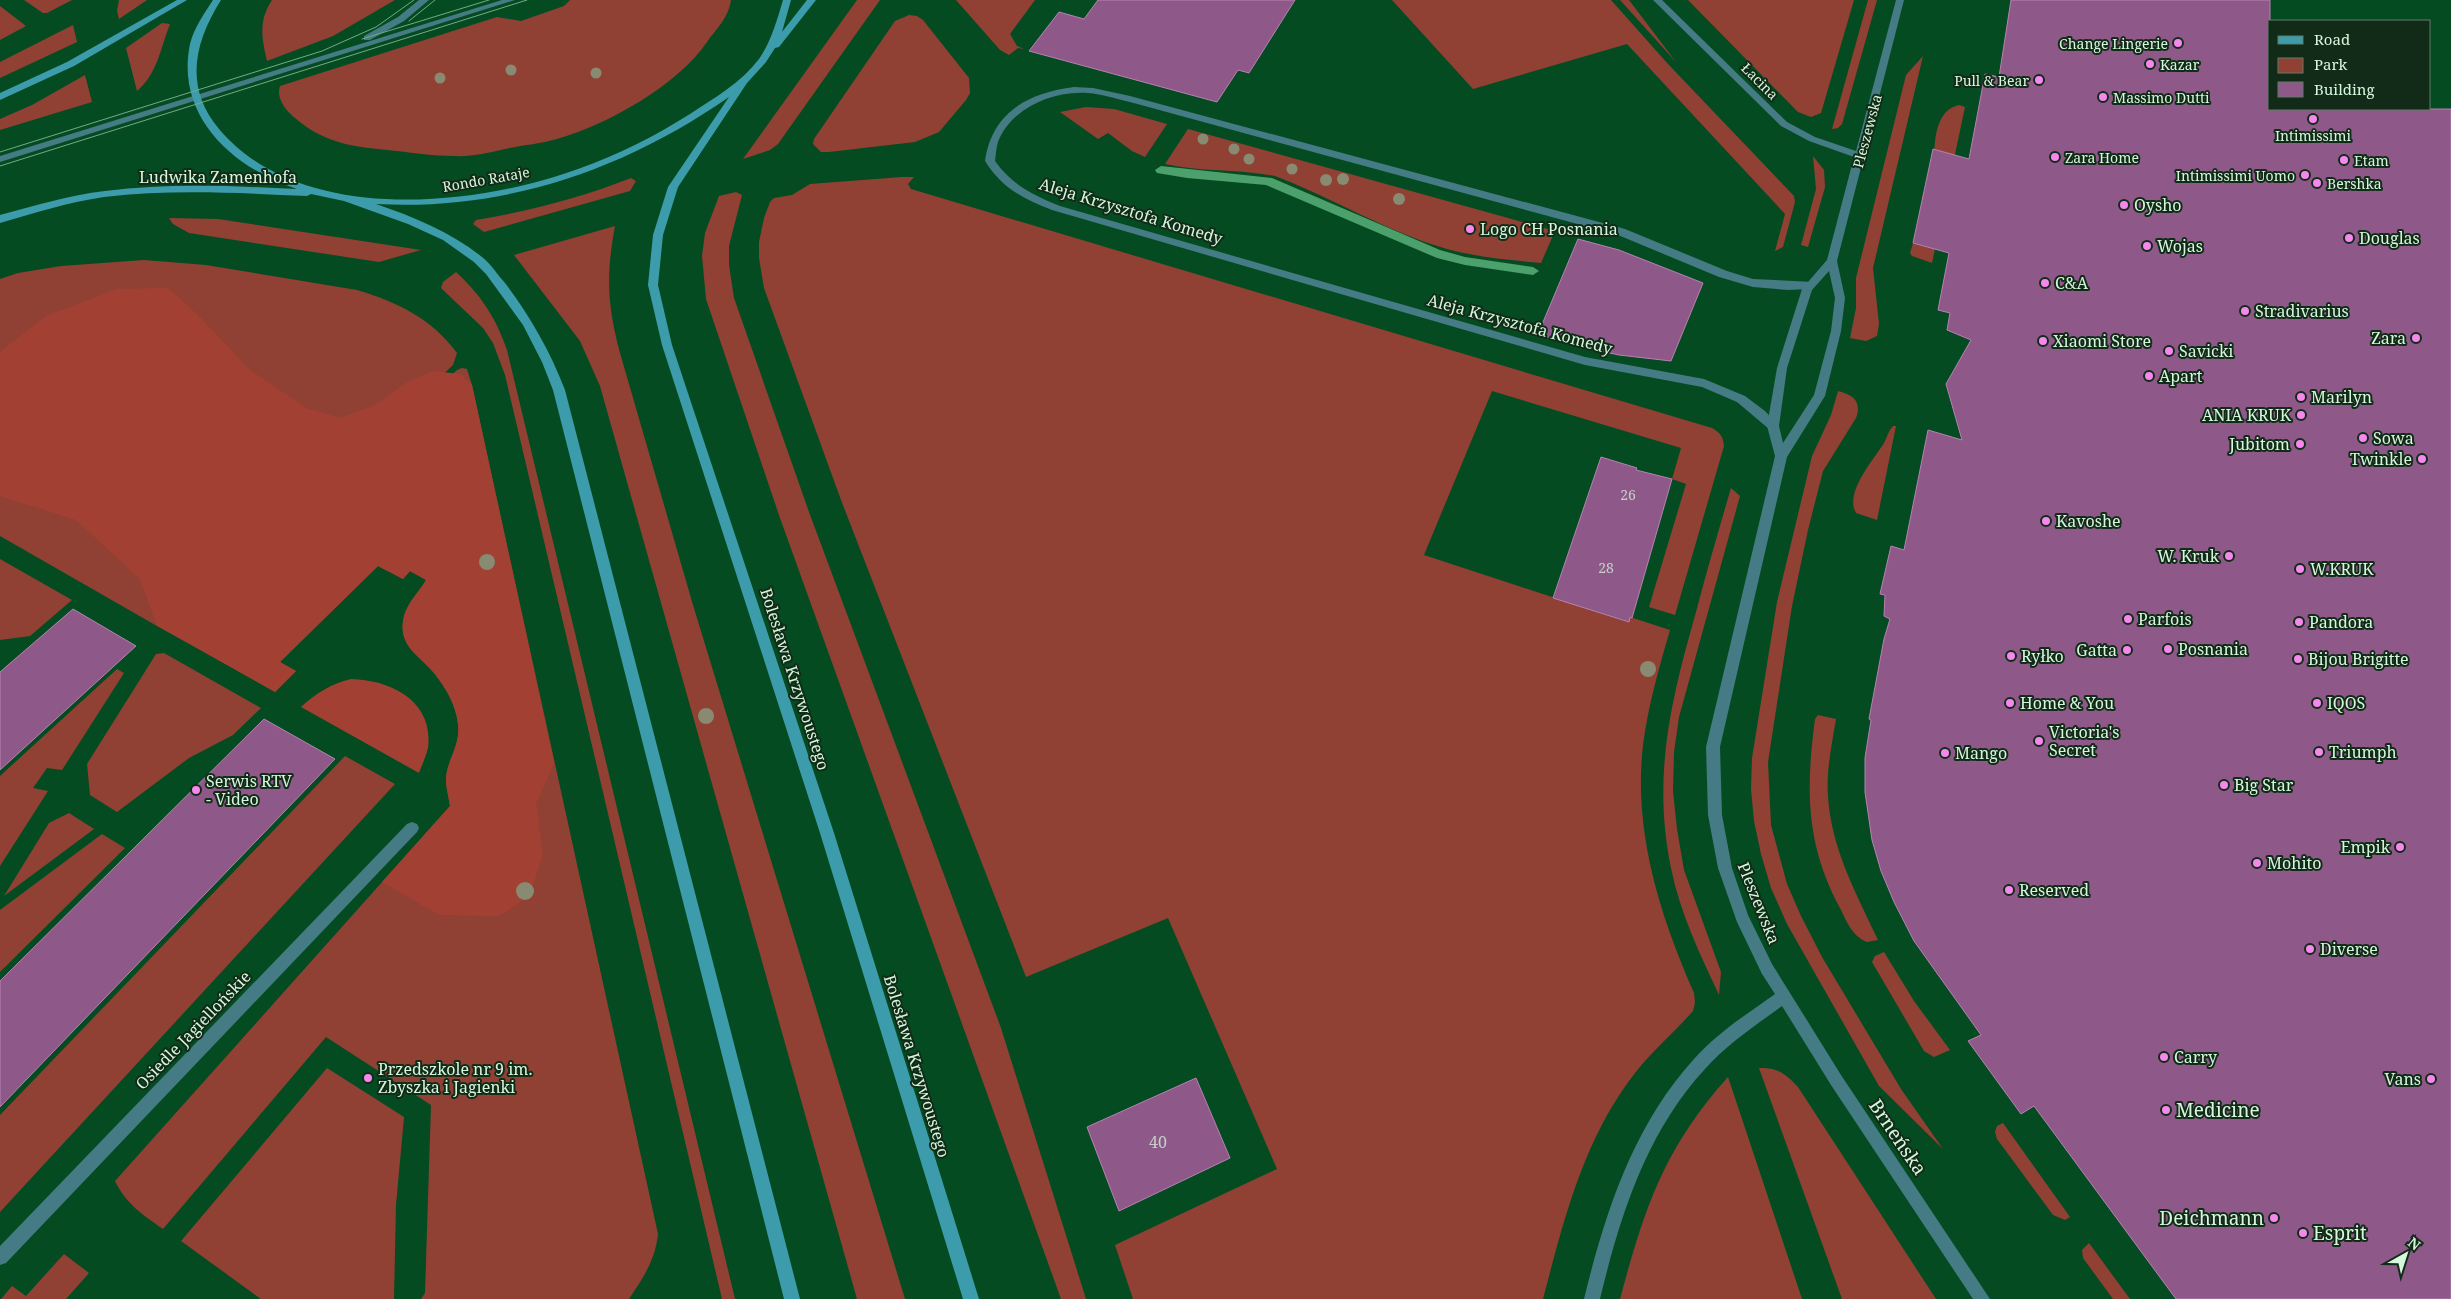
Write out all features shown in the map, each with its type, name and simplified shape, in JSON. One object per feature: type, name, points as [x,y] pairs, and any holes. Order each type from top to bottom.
[{"type":"main road","points":[[0,97],[33,84],[183,0]]},
{"type":"main road","name":"Rondo Rataje","points":[[217,0],[194,44],[191,66],[197,97],[208,122],[231,148],[271,176],[320,193],[410,202],[447,201],[482,196],[562,178],[596,167],[670,131],[743,84],[761,65],[781,25],[786,0]]},
{"type":"main road","points":[[761,65],[812,0]]},
{"type":"main road","name":"Bolesława Krzywoustego","points":[[743,84],[673,187],[658,235],[654,285],[667,345],[827,833],[971,1299]]},
{"type":"main road","name":"Ludwika Zamenhofa","points":[[0,219],[81,198],[152,190],[214,189],[320,193]]},
{"type":"main road","points":[[339,196],[415,223],[454,243],[478,259],[517,305],[547,356],[559,390],[792,1299]]},
{"type":"street","points":[[281,71],[366,39],[401,19],[425,0]]},
{"type":"street","points":[[0,159],[511,0]]},
{"type":"street","name":"Łacina","points":[[1657,0],[1784,124],[1837,149],[1860,156]]},
{"type":"street","name":"Pleszewska","points":[[1783,997],[1742,917],[1724,868],[1715,815],[1713,747],[1781,456],[1819,396],[1834,340],[1840,298],[1832,261],[1900,0]]},
{"type":"street","name":"Aleja Krzysztofa Komedy","points":[[1774,426],[1741,399],[1704,383],[1585,361],[1056,208],[1021,195],[1001,179],[990,161],[993,142],[1003,125],[1016,111],[1036,99],[1060,92],[1087,90],[1130,99],[1621,232],[1709,269],[1753,283],[1788,286],[1810,285]]},
{"type":"street","name":"Pleszewska","points":[[1781,456],[1774,426],[1782,368],[1793,328],[1810,285],[1832,261]]},
{"type":"street","name":"Osiedle Jagiellońskie","points":[[0,1257],[412,828]]},
{"type":"street","points":[[1592,1299],[1621,1194],[1642,1146],[1661,1116],[1697,1068],[1721,1044],[1783,997]]},
{"type":"street","name":"Brneńska","points":[[1783,997],[1982,1299]]},
{"type":"green space","points":[[24,0],[72,0],[47,13],[43,13]]},
{"type":"green space","points":[[119,0],[147,0],[119,19],[117,11]]},
{"type":"green space","points":[[272,0],[395,0],[333,36],[267,61],[262,30],[265,15]]},
{"type":"green space","points":[[570,0],[731,0],[728,12],[722,22],[694,58],[660,88],[597,124],[577,133],[544,142],[460,156],[432,155],[355,146],[318,134],[295,118],[282,104],[280,99],[280,86],[497,17],[521,21],[564,6]]},
{"type":"green space","points":[[857,0],[880,0],[778,144],[770,150],[743,159]]},
{"type":"green space","points":[[956,0],[1035,0],[1010,34],[1017,46],[1024,49],[1018,48],[1009,55],[1000,50]]},
{"type":"green space","points":[[1392,0],[1611,0],[1668,64],[1794,196],[1795,202],[1783,247],[1775,251],[1785,214],[1627,44],[1473,89]]},
{"type":"green space","points":[[1620,0],[1629,0],[1676,62]]},
{"type":"green space","points":[[1688,0],[1854,0],[1821,113],[1811,117],[1798,112]]},
{"type":"green space","points":[[1868,0],[1877,0],[1842,124],[1838,128],[1832,129]]},
{"type":"green space","points":[[0,6],[26,26],[0,40]]},
{"type":"green space","points":[[909,15],[917,16],[923,20],[969,78],[970,93],[966,100],[939,132],[915,142],[821,152],[813,144],[814,139],[895,21]]},
{"type":"green space","points":[[162,23],[170,24],[158,60],[150,76],[137,91],[126,48]]},
{"type":"green space","points":[[73,25],[77,42],[0,78],[0,62]]},
{"type":"green space","points":[[1923,56],[1873,268],[1879,324],[1877,336],[1866,341],[1850,338],[1856,308],[1856,278],[1906,75]]},
{"type":"green space","points":[[85,75],[92,102],[0,130],[0,119],[32,105]]},
{"type":"green space","points":[[1959,105],[1965,107],[1932,263],[1912,256],[1910,253],[1913,243],[1926,246],[1922,199],[1924,191],[1937,194],[1934,158],[1937,130],[1941,119],[1948,110]]},
{"type":"green space","points":[[1086,107],[1114,109],[1167,124],[1145,157],[1132,151],[1108,133],[1098,139],[1060,112]]},
{"type":"green space","points":[[1188,129],[1555,231],[1541,263],[1481,256],[1447,249],[1403,234],[1275,176],[1165,164]]},
{"type":"green space","points":[[1813,156],[1824,170],[1825,187],[1808,247],[1801,245],[1816,189]]},
{"type":"green space","points":[[914,177],[908,184],[911,189],[1712,428],[1721,436],[1724,446],[1675,615],[1649,607],[1686,484],[1672,479],[1681,448],[1492,391],[1424,555],[1628,622],[1630,617],[1670,630],[1654,687],[1645,730],[1641,777],[1642,809],[1646,841],[1660,903],[1670,934],[1694,993],[1695,1003],[1693,1011],[1636,1071],[1599,1131],[1586,1158],[1576,1186],[1558,1242],[1543,1299],[1133,1299],[1115,1245],[1277,1169],[1168,918],[1026,977],[841,500],[764,288],[759,258],[759,242],[764,218],[770,202],[774,198],[792,195],[810,184]]},
{"type":"green space","points":[[631,178],[636,181],[630,191],[484,232],[473,224],[476,220],[555,203]]},
{"type":"green space","points":[[736,192],[742,195],[729,246],[729,265],[734,298],[809,512],[1001,1028],[1086,1299],[1061,1299],[780,518],[706,299],[702,256],[705,233],[719,196]]},
{"type":"green space","points":[[169,218],[218,219],[421,250],[379,262],[189,233],[173,224]]},
{"type":"green space","points":[[615,226],[610,260],[609,289],[612,319],[620,353],[693,605],[905,1299],[857,1299],[600,386],[580,341],[514,255]]},
{"type":"green space","points":[[144,260],[206,265],[357,290],[386,300],[412,313],[436,330],[457,353],[453,365],[408,408],[157,626],[0,536],[0,279],[18,273],[61,266]]},
{"type":"green space","points":[[456,272],[473,289],[493,317],[507,350],[735,1299],[722,1299],[505,375],[493,343],[483,328],[441,288],[443,282]]},
{"type":"green space","points":[[467,369],[472,385],[658,1234],[651,1261],[629,1299],[421,1299],[425,1293],[431,1105],[326,1037],[163,1229],[130,1203],[115,1181],[450,806],[446,780],[458,732],[455,710],[443,685],[410,649],[403,635],[406,611],[426,580],[410,571],[403,579],[378,566],[280,662],[296,671],[275,692],[208,654],[414,411],[457,370]]},
{"type":"green space","points":[[1838,391],[1855,400],[1858,412],[1823,471],[1808,530],[1792,606],[1768,762],[1771,825],[1787,884],[1822,957],[1901,1089],[1943,1149],[1879,1086],[1787,924],[1771,888],[1754,821],[1751,789],[1752,758],[1777,602],[1812,456],[1831,415]]},
{"type":"green space","points":[[1893,426],[1896,426],[1877,520],[1856,513],[1853,505],[1854,496],[1862,476]]},
{"type":"green space","points":[[1731,488],[1740,496],[1679,717],[1674,752],[1673,791],[1684,870],[1721,972],[1719,995],[1691,933],[1675,885],[1666,834],[1663,802],[1667,738],[1672,707],[1704,581]]},
{"type":"green space","points":[[0,559],[72,600],[30,636],[0,640]]},
{"type":"green space","points":[[164,653],[261,708],[233,735],[189,758],[117,812],[90,795],[87,764],[156,654]]},
{"type":"green space","points":[[117,669],[124,673],[62,770],[47,768],[33,788],[48,791],[0,866],[0,776]]},
{"type":"green space","points":[[1818,715],[1836,719],[1828,777],[1830,815],[1839,852],[1878,940],[1867,942],[1857,936],[1850,928],[1820,861],[1814,838],[1810,792],[1812,744],[1815,719]]},
{"type":"green space","points":[[345,756],[395,784],[0,1212],[0,1115]]},
{"type":"green space","points":[[69,813],[94,829],[4,896],[49,823]]},
{"type":"green space","points":[[102,834],[125,848],[0,972],[0,910]]},
{"type":"green space","points":[[1884,952],[1914,1001],[1950,1050],[1934,1057],[1924,1051],[1872,962],[1875,956]]},
{"type":"green space","points":[[327,1068],[404,1117],[396,1205],[394,1299],[261,1299],[181,1241]]},
{"type":"green space","points":[[1759,1068],[1781,1072],[1798,1087],[1936,1299],[1842,1299]]},
{"type":"green space","points":[[1728,1077],[1802,1299],[1620,1299],[1638,1236],[1659,1181],[1688,1129],[1706,1103]]},
{"type":"green space","points":[[2003,1123],[2070,1217],[2065,1220],[2053,1215],[1997,1139],[1995,1132],[1997,1126]]},
{"type":"green space","points":[[2089,1243],[2130,1299],[2113,1299],[2083,1258],[2082,1250]]},
{"type":"green space","points":[[64,1254],[89,1273],[66,1299],[1,1299],[12,1286],[26,1296]]},
{"type":"shaded area","points":[[168,288],[197,314],[250,370],[308,409],[341,418],[375,405],[406,383],[433,371],[460,374],[472,385],[554,763],[536,804],[543,854],[530,895],[500,916],[439,915],[382,882],[450,806],[446,780],[458,732],[455,710],[443,685],[410,649],[403,635],[406,611],[426,580],[410,571],[403,579],[378,566],[280,662],[296,671],[275,692],[157,626],[140,579],[76,520],[0,496],[0,352],[46,316],[117,289]]},
{"type":"shaded area","points":[[351,679],[366,680],[395,689],[407,696],[417,706],[424,718],[428,732],[428,748],[419,773],[301,707],[312,697],[324,690]]},
{"type":"building","points":[[1098,0],[1295,0],[1249,73],[1238,70],[1217,102],[1029,51],[1059,12],[1084,19]]},
{"type":"building","name":"Posnania","points":[[2011,0],[2270,0],[2270,20],[2268,20],[2268,110],[2451,109],[2451,1299],[2176,1299],[2034,1106],[2021,1114],[1968,1041],[1981,1035],[1914,941],[1881,871],[1872,840],[1865,792],[1865,758],[1871,720],[1869,719],[1884,639],[1890,619],[1884,616],[1885,595],[1880,594],[1891,546],[1904,550],[1928,430],[1962,440],[1946,384],[1971,340],[1947,330],[1950,313],[1938,310],[1949,253],[1913,243],[1933,149],[1969,159],[1985,74],[1999,77]]},
{"type":"building","points":[[1578,239],[1619,250],[1703,283],[1671,361],[1619,355],[1582,347],[1538,334]]},
{"type":"building","points":[[1601,457],[1637,468],[1636,470],[1672,479],[1632,618],[1630,617],[1629,622],[1553,598]]},
{"type":"building","points":[[73,609],[136,646],[0,770],[0,672]]},
{"type":"building","points":[[264,719],[335,759],[0,1107],[0,981]]},
{"type":"building","points":[[1196,1078],[1230,1158],[1119,1211],[1087,1127]]},
{"type":"waterway","points":[[1161,170],[1174,173],[1268,181],[1437,254],[1465,261],[1533,271]]},
{"type":"tram line","points":[[0,152],[322,51],[376,27],[414,0]]},
{"type":"tram line","points":[[409,21],[435,0]]},
{"type":"tram line","points":[[362,39],[489,0]]},
{"type":"tram line","points":[[0,166],[527,0]]},
{"type":"place","name":"Change Lingerie","points":[[2178,43]]},
{"type":"place","name":"Kazar","points":[[2150,64]]},
{"type":"place","name":"Pull & Bear","points":[[2039,80]]},
{"type":"place","name":"Massimo Dutti","points":[[2103,97]]},
{"type":"place","name":"Intimissimi","points":[[2313,119]]},
{"type":"place","name":"Zara Home","points":[[2055,157]]},
{"type":"place","name":"Etam","points":[[2344,160]]},
{"type":"place","name":"Intimissimi Uomo","points":[[2305,175]]},
{"type":"place","name":"Bershka","points":[[2317,183]]},
{"type":"place","name":"Oysho","points":[[2124,205]]},
{"type":"place","name":"Logo CH Posnania","points":[[1470,229]]},
{"type":"place","name":"Douglas","points":[[2349,238]]},
{"type":"place","name":"Wojas","points":[[2147,246]]},
{"type":"place","name":"C&A","points":[[2045,283]]},
{"type":"place","name":"Stradivarius","points":[[2245,311]]},
{"type":"place","name":"Zara","points":[[2416,338]]},
{"type":"place","name":"Xiaomi Store","points":[[2043,341]]},
{"type":"place","name":"Savicki","points":[[2169,351]]},
{"type":"place","name":"Apart","points":[[2149,376]]},
{"type":"place","name":"Marilyn","points":[[2301,397]]},
{"type":"place","name":"ANIA KRUK","points":[[2301,415]]},
{"type":"place","name":"Sowa","points":[[2363,438]]},
{"type":"place","name":"Jubitom","points":[[2300,444]]},
{"type":"place","name":"Twinkle","points":[[2422,459]]},
{"type":"place","name":"Kavoshe","points":[[2046,521]]},
{"type":"place","name":"W. Kruk","points":[[2229,556]]},
{"type":"place","name":"W.KRUK","points":[[2300,569]]},
{"type":"place","name":"Parfois","points":[[2128,619]]},
{"type":"place","name":"Pandora","points":[[2299,622]]},
{"type":"place","name":"Posnania","points":[[2168,649]]},
{"type":"place","name":"Gatta","points":[[2127,650]]},
{"type":"place","name":"Ryłko","points":[[2011,656]]},
{"type":"place","name":"Bijou Brigitte","points":[[2298,659]]},
{"type":"place","name":"Home & You","points":[[2010,703]]},
{"type":"place","name":"IQOS","points":[[2317,703]]},
{"type":"place","name":"Victoria's Secret","points":[[2039,741]]},
{"type":"place","name":"Triumph","points":[[2319,752]]},
{"type":"place","name":"Mango","points":[[1945,753]]},
{"type":"place","name":"Big Star","points":[[2224,785]]},
{"type":"place","name":"Serwis RTV - Video","points":[[196,790]]},
{"type":"place","name":"Empik","points":[[2400,847]]},
{"type":"place","name":"Mohito","points":[[2257,863]]},
{"type":"place","name":"Reserved","points":[[2009,890]]},
{"type":"place","name":"Diverse","points":[[2310,949]]},
{"type":"place","name":"Carry","points":[[2164,1057]]},
{"type":"place","name":"Przedszkole nr 9 im. Zbyszka i Jagienki","points":[[368,1078]]},
{"type":"place","name":"Vans","points":[[2431,1079]]},
{"type":"place","name":"Medicine","points":[[2166,1110]]},
{"type":"place","name":"Deichmann","points":[[2274,1218]]},
{"type":"place","name":"Esprit","points":[[2303,1233]]}]
